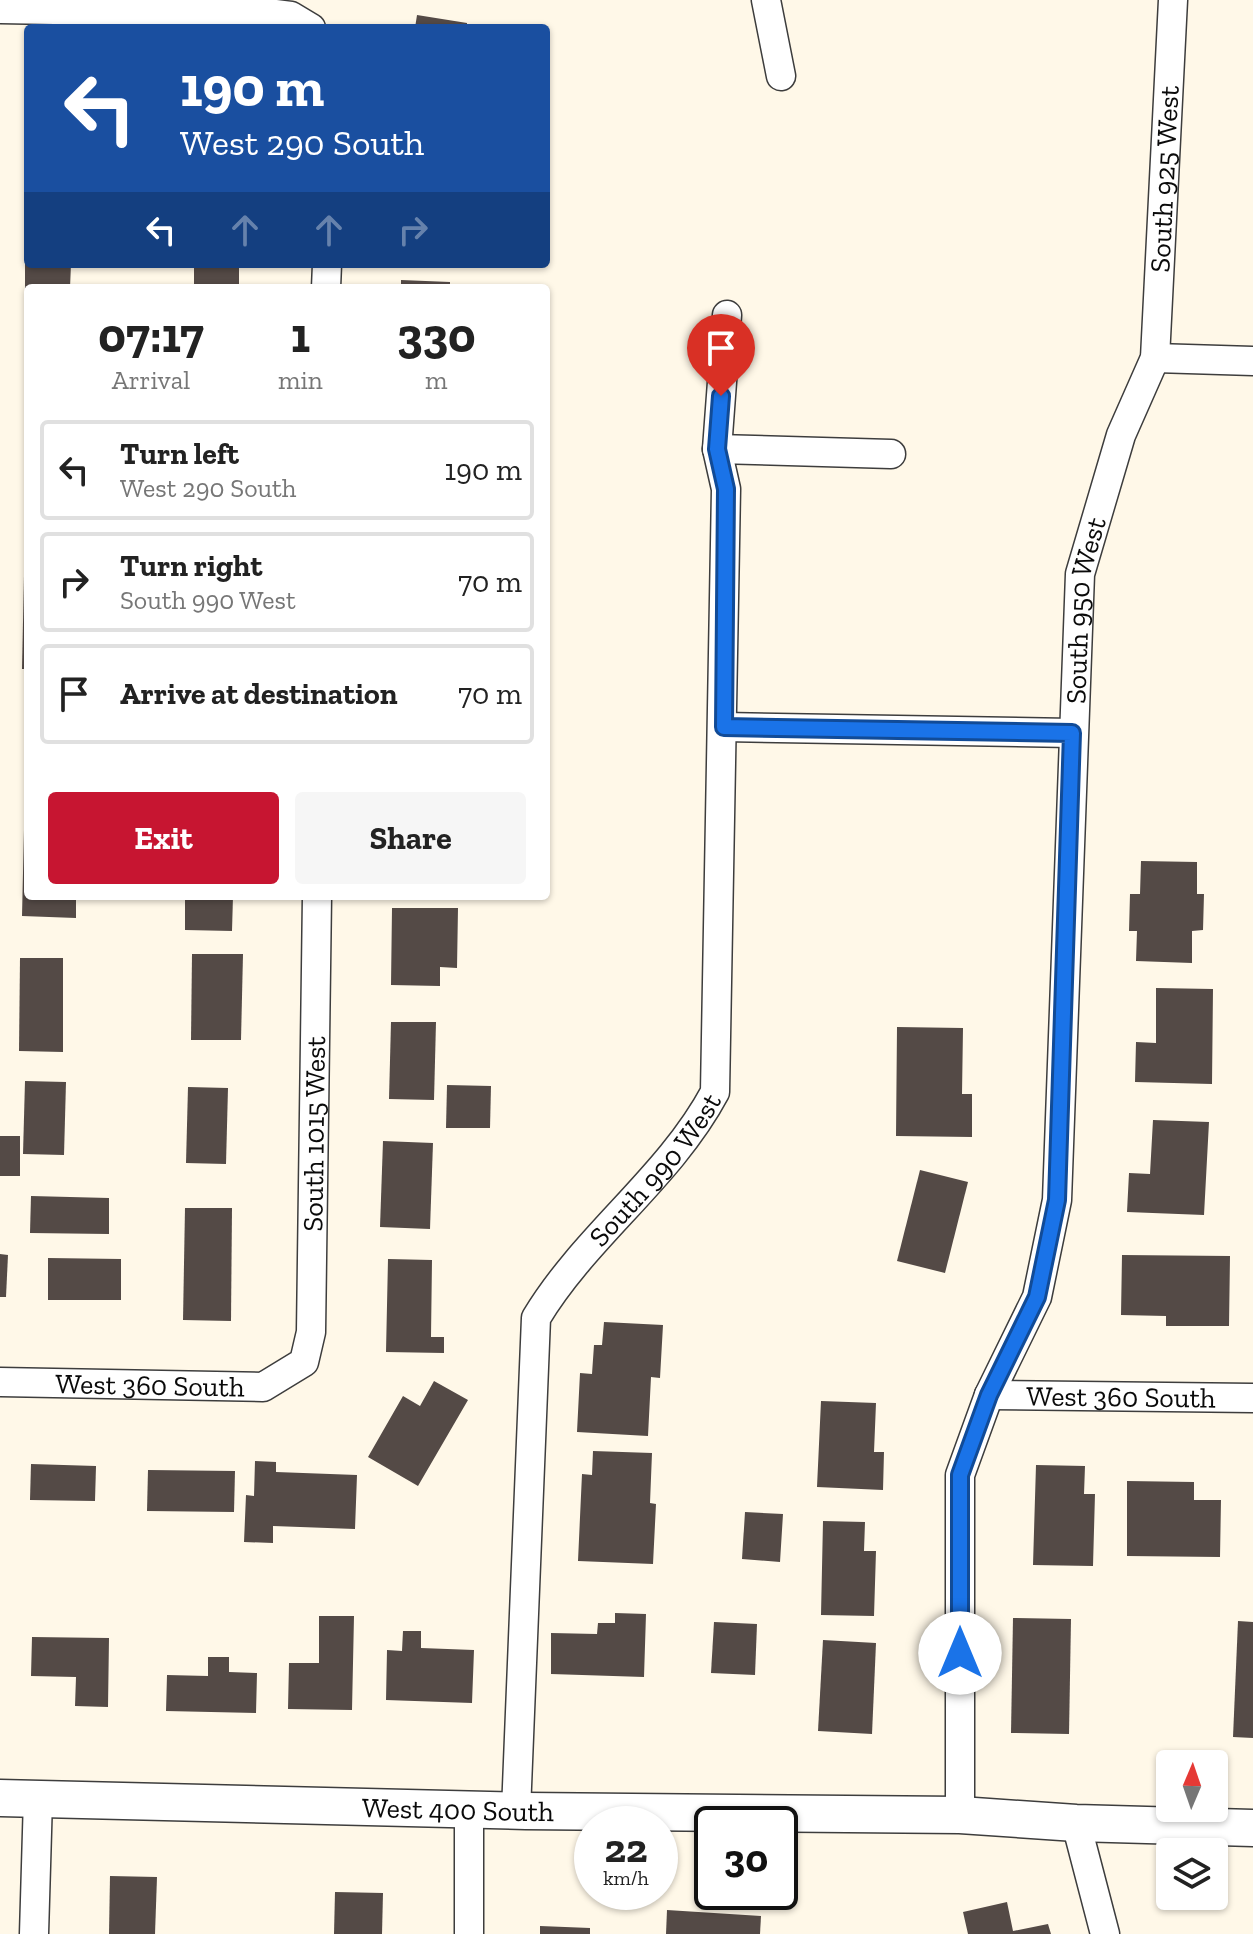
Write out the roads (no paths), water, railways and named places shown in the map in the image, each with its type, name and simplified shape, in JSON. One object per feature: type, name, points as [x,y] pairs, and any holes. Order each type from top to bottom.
[{"type":"street","points":[[766,0],[781,76]]},
{"type":"street","name":"South 925 West","points":[[1155,358],[1173,0]]},
{"type":"street","points":[[0,9],[275,14],[291,16],[304,24]]},
{"type":"street","name":"South 990 West","points":[[516,1811],[536,1318],[554,1289],[673,1157],[695,1128],[715,1092],[726,489],[717,449],[727,315]]},
{"type":"street","points":[[1155,358],[1253,361]]},
{"type":"street","name":"South 950 West","points":[[960,1815],[960,1475],[989,1395],[1037,1297],[1057,1200],[1080,574],[1121,435],[1155,358]]},
{"type":"street","points":[[717,449],[891,454]]},
{"type":"street","points":[[724,727],[1072,733]]},
{"type":"street","name":"South 1015 West","points":[[297,1370],[310,1348],[311,1332],[317,900]]},
{"type":"street","name":"West 360 South","points":[[0,1382],[263,1387],[297,1370]]},
{"type":"street","name":"West 360 South","points":[[989,1395],[1253,1398]]},
{"type":"street","name":"West 400 South","points":[[0,1798],[516,1811],[960,1815],[1076,1823],[1253,1828]]},
{"type":"street","points":[[34,1934],[38,1798]]},
{"type":"street","points":[[469,1809],[469,1934]]},
{"type":"street","points":[[1076,1823],[1105,1934]]}]
